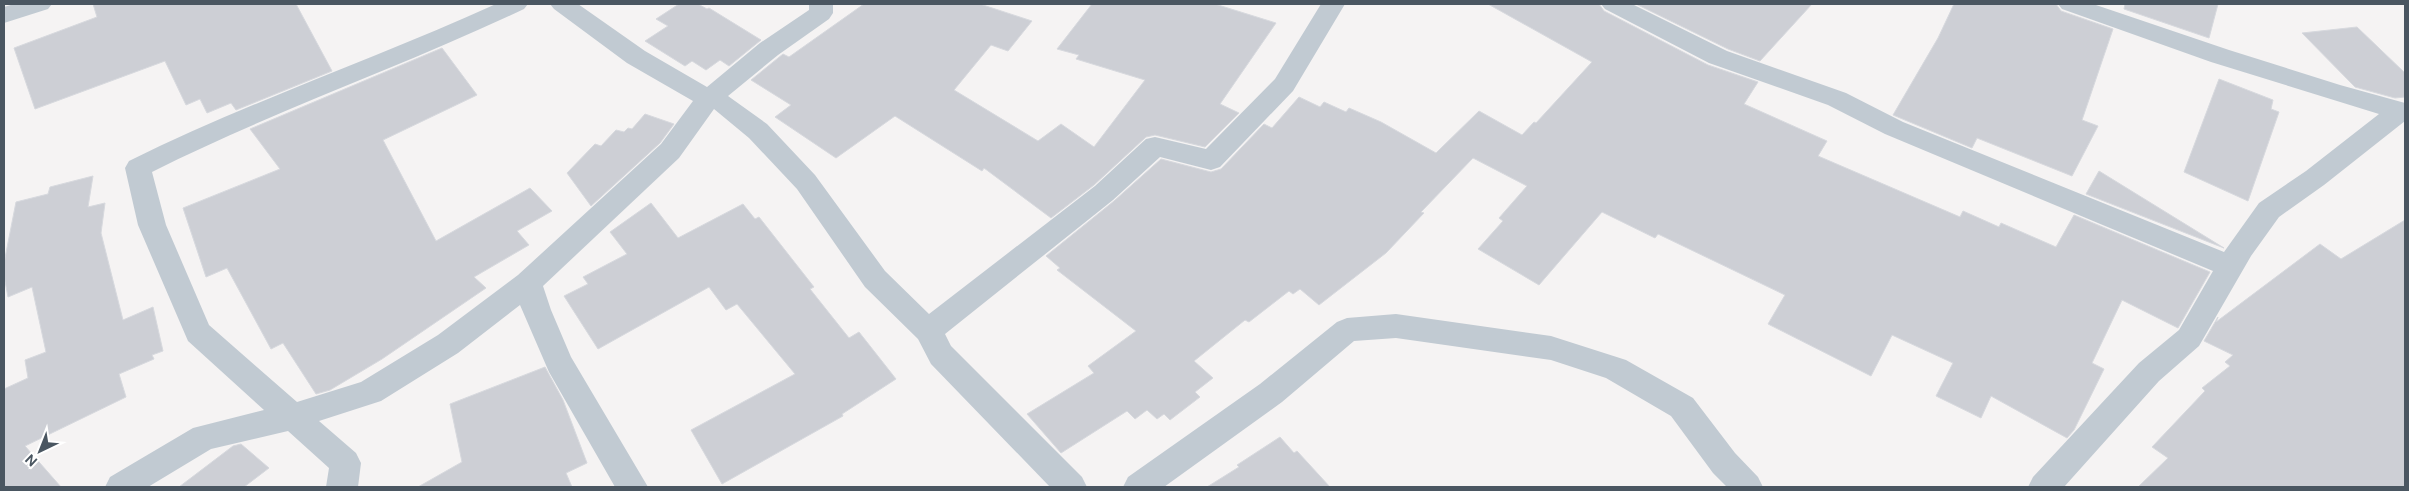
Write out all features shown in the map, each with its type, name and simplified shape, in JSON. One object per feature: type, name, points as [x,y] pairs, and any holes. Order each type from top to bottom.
[{"type":"street","points":[[4,15],[40,4]]},
{"type":"street","points":[[342,487],[345,463],[198,333],[152,225],[138,168],[204,134],[460,30],[516,4]]},
{"type":"street","points":[[562,4],[636,57],[708,98],[723,103],[758,131],[806,182],[875,279],[928,331],[941,355],[1071,487]]},
{"type":"street","points":[[121,487],[204,437],[292,417],[370,392],[448,344],[528,283],[670,151],[708,98],[769,49],[821,13],[821,4]]},
{"type":"street","points":[[928,331],[1104,193],[1155,146],[1211,160],[1284,85],[1333,4]]},
{"type":"street","points":[[1613,4],[1718,57],[1837,99],[1894,128],[2231,267]]},
{"type":"street","points":[[2070,4],[2220,56],[2402,112]]},
{"type":"street","points":[[2044,487],[2149,372],[2189,338],[2241,248],[2269,210],[2315,178],[2402,112]]},
{"type":"street","points":[[528,283],[536,315],[577,395],[632,487]]},
{"type":"street","points":[[1139,487],[1272,393],[1347,330],[1396,326],[1551,348],[1616,369],[1682,407],[1724,463],[1747,487]]},
{"type":"building","points":[[93,4],[296,4],[332,71],[236,110],[231,103],[207,113],[200,99],[186,105],[165,61],[35,109],[14,48],[97,17]]},
{"type":"building","points":[[679,4],[698,4],[707,9],[709,8],[761,40],[729,66],[720,60],[706,70],[692,61],[685,66],[645,41],[668,26],[656,19]]},
{"type":"building","points":[[864,4],[980,4],[1032,21],[1008,51],[991,45],[954,90],[1038,141],[1061,124],[1094,147],[1145,80],[1076,59],[1079,55],[1057,49],[1092,4],[1215,4],[1276,23],[1220,104],[1239,113],[1205,147],[1155,135],[1146,137],[1094,185],[1051,218],[984,168],[982,171],[895,116],[836,158],[775,117],[791,105],[751,80],[783,54],[789,57]]},
{"type":"building","points":[[1488,4],[1599,4],[1604,11],[1708,65],[1758,82],[1744,104],[1827,141],[1818,156],[1960,217],[1963,211],[1999,227],[2001,223],[2056,247],[2074,215],[2210,272],[2178,328],[2122,300],[2092,363],[2104,369],[2074,430],[2067,438],[1991,396],[1981,418],[1936,396],[1953,363],[1892,335],[1871,376],[1768,324],[1785,295],[1658,234],[1655,238],[1602,212],[1539,285],[1478,249],[1503,221],[1499,218],[1527,186],[1473,158],[1421,212],[1424,213],[1386,253],[1319,305],[1300,289],[1293,294],[1289,291],[1249,322],[1245,320],[1194,361],[1213,378],[1195,392],[1200,397],[1170,420],[1164,414],[1157,419],[1147,410],[1135,419],[1127,411],[1061,453],[1027,414],[1094,373],[1088,366],[1136,331],[1057,270],[1060,268],[1046,256],[1114,201],[1161,159],[1211,172],[1221,169],[1264,124],[1272,128],[1299,97],[1320,107],[1324,102],[1346,112],[1349,108],[1381,122],[1436,153],[1479,111],[1522,135],[1534,122],[1536,123],[1592,62]]},
{"type":"building","points":[[1636,4],[1812,4],[1760,61],[1728,49]]},
{"type":"building","points":[[1954,4],[2056,4],[2061,11],[2113,29],[2082,120],[2098,126],[2072,176],[1977,138],[1972,148],[1893,115],[1938,38]]},
{"type":"building","points":[[2125,4],[2218,4],[2209,38],[2124,9]]},
{"type":"building","points":[[2357,27],[2405,73],[2405,97],[2395,98],[2355,87],[2302,33]]},
{"type":"building","points":[[442,48],[477,95],[383,140],[436,241],[530,188],[552,211],[517,231],[529,245],[474,277],[486,288],[382,359],[330,390],[316,394],[283,343],[271,349],[227,268],[206,277],[183,208],[280,169],[250,129]]},
{"type":"building","points":[[2219,79],[2273,100],[2271,109],[2279,112],[2248,201],[2184,172]]},
{"type":"building","points":[[645,114],[674,124],[660,143],[591,206],[567,173],[595,144],[601,146],[616,130],[624,132],[628,128],[632,129]]},
{"type":"building","points":[[2099,171],[2224,248],[2086,194]]},
{"type":"building","points":[[93,176],[88,207],[105,203],[101,233],[123,320],[153,307],[163,351],[152,355],[154,359],[119,374],[126,397],[25,446],[61,487],[4,487],[4,389],[28,378],[25,360],[46,352],[32,287],[8,297],[4,276],[4,263],[16,202],[48,194],[50,187]]},
{"type":"building","points":[[651,203],[678,238],[743,204],[755,219],[759,217],[814,287],[810,289],[849,338],[859,332],[896,379],[842,414],[843,416],[722,484],[691,430],[795,374],[737,304],[726,310],[709,287],[598,349],[564,296],[588,284],[583,277],[627,254],[610,232]]},
{"type":"building","points":[[2405,220],[2405,487],[2138,487],[2168,458],[2152,447],[2205,391],[2202,388],[2230,366],[2225,362],[2233,355],[2204,341],[2218,317],[2216,322],[2320,244],[2341,259]]},
{"type":"building","points":[[545,367],[563,400],[587,463],[566,473],[572,487],[418,487],[462,462],[450,404]]},
{"type":"building","points":[[1280,437],[1294,453],[1297,451],[1330,487],[1207,487],[1239,467],[1237,465]]},
{"type":"building","points":[[241,444],[269,468],[244,487],[179,487],[233,446]]}]
